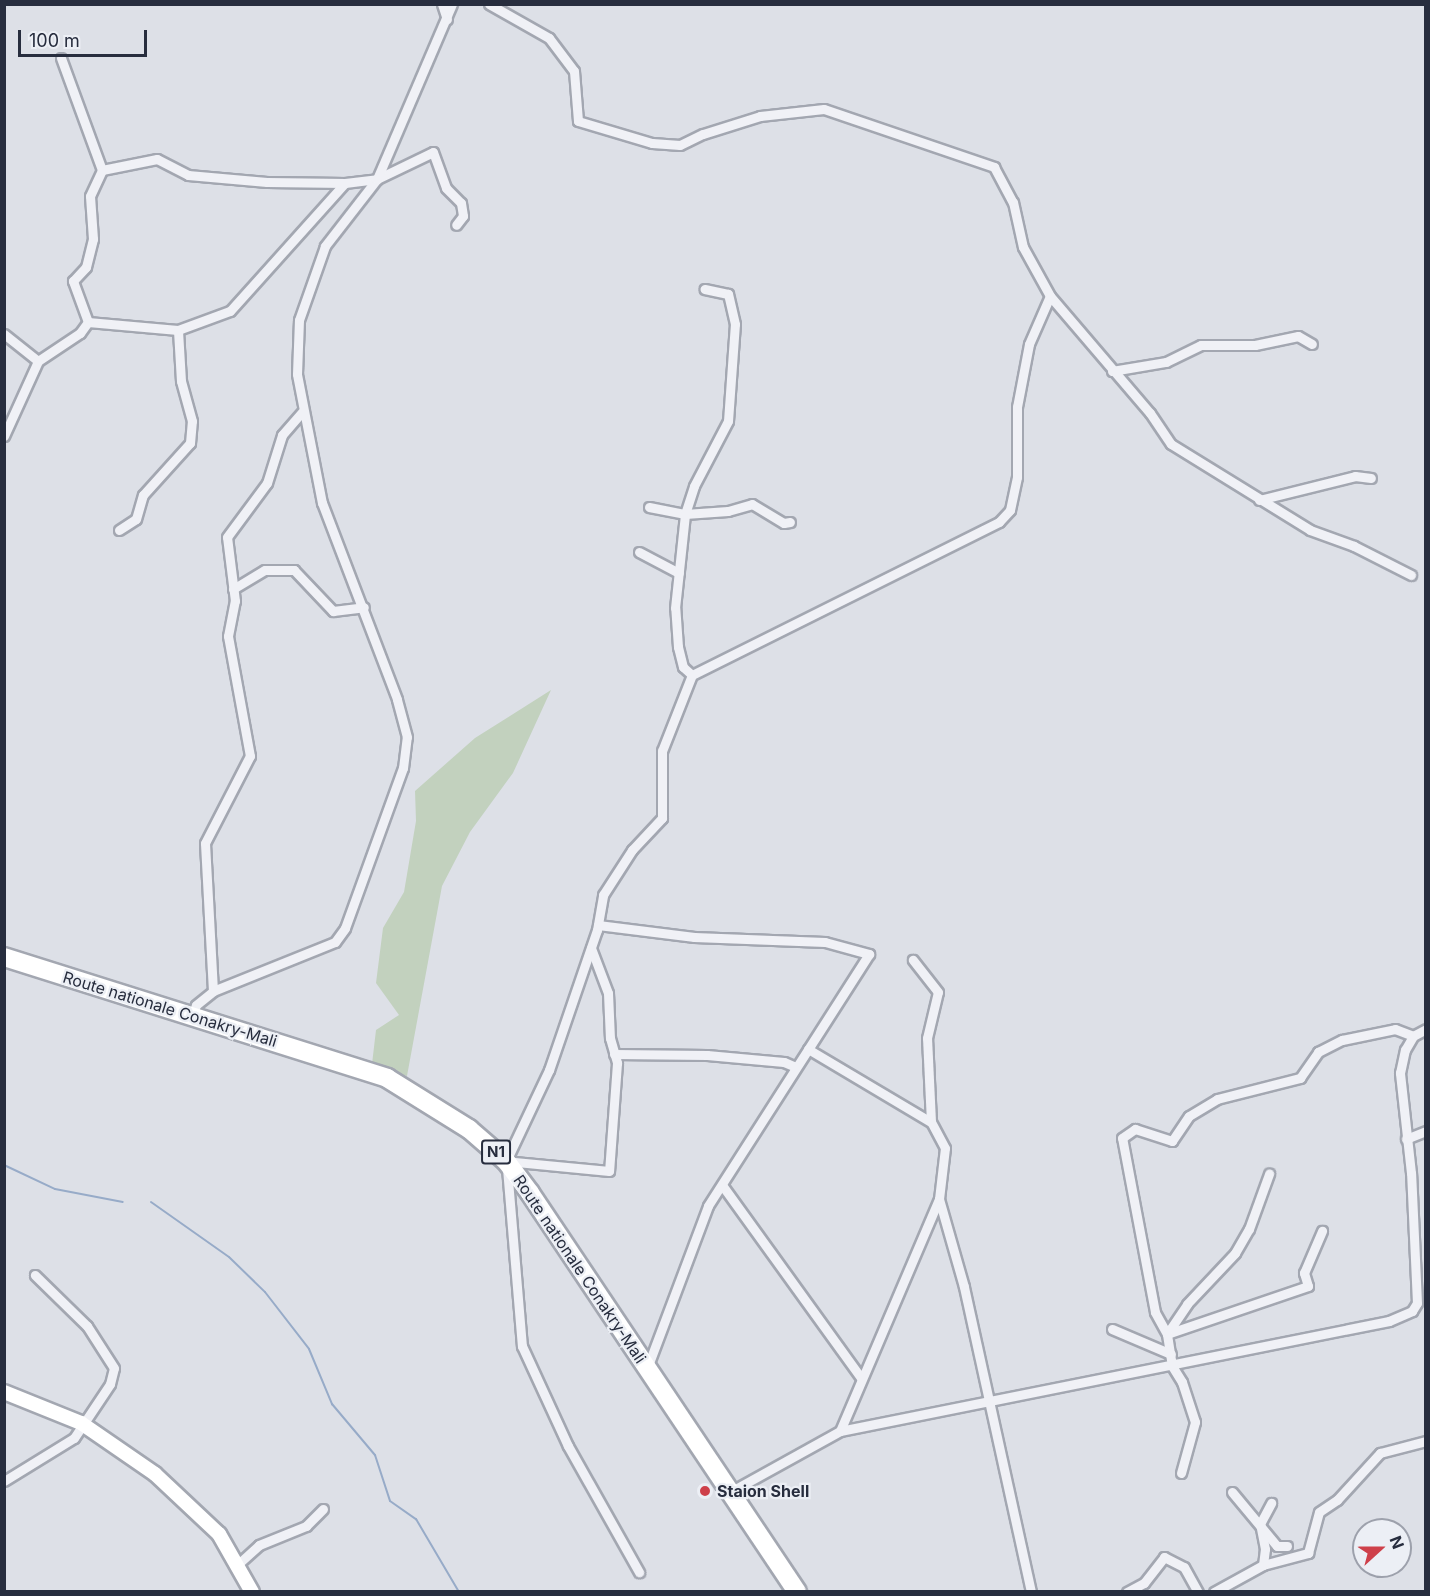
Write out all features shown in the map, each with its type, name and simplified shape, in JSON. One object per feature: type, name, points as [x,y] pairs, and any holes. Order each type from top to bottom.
[{"type":"highway","name":"Route nationale Conakry-Mali","points":[[4,957],[193,1014],[387,1078],[427,1099],[506,1161],[797,1592]]},
{"type":"street","points":[[442,4],[447,20]]},
{"type":"street","points":[[193,1014],[196,1005],[213,991],[320,951],[335,942],[345,928],[403,768],[407,737],[364,607],[322,502],[302,412],[297,374],[300,320],[311,277],[325,246],[377,179],[452,4]]},
{"type":"street","points":[[489,4],[549,38],[574,71],[578,121],[652,143],[680,145],[703,134],[760,116],[824,110],[994,168],[1013,202],[1023,247],[1050,296],[1171,444],[1310,530],[1354,546],[1411,575]]},
{"type":"street","points":[[61,58],[102,170],[90,196],[91,248],[86,267],[73,281],[88,322]]},
{"type":"street","points":[[102,170],[157,159],[188,175],[267,182],[345,183],[377,179],[433,152],[446,188],[461,203],[463,216],[456,225]]},
{"type":"street","points":[[88,322],[178,330],[230,311],[345,183]]},
{"type":"street","points":[[692,675],[683,667],[678,647],[679,573],[685,514],[694,486],[728,422],[735,324],[728,294],[705,289]]},
{"type":"street","points":[[639,1572],[568,1446],[522,1346],[506,1161],[527,1123],[549,1070],[591,948],[603,895],[633,850],[662,818],[662,751],[692,675],[999,522],[1010,510],[1017,477],[1017,407],[1029,344],[1050,296]]},
{"type":"street","points":[[4,436],[38,361],[80,333],[88,322]]},
{"type":"street","points":[[119,530],[136,519],[143,495],[190,443],[192,421],[181,381],[178,330]]},
{"type":"street","points":[[4,333],[38,361]]},
{"type":"street","points":[[1112,371],[1167,362],[1202,345],[1255,345],[1298,336],[1312,344]]},
{"type":"street","points":[[213,991],[205,843],[250,756],[228,636],[235,601],[227,537],[267,483],[282,435],[302,412]]},
{"type":"street","points":[[1259,500],[1355,476],[1371,478]]},
{"type":"street","points":[[649,507],[685,514],[728,511],[752,504],[784,523],[790,522]]},
{"type":"street","points":[[639,552],[679,573]]},
{"type":"street","points":[[233,589],[266,570],[294,570],[333,611],[364,607]]},
{"type":"street","points":[[598,925],[694,937],[825,942],[869,954],[708,1206],[647,1368]]},
{"type":"street","points":[[506,1161],[609,1171],[614,1054],[608,993],[591,948]]},
{"type":"street","points":[[840,1431],[939,1199],[945,1148],[931,1122],[927,1038],[938,992],[913,960]]},
{"type":"street","points":[[1181,1473],[1195,1422],[1182,1382],[1172,1366],[1172,1354],[1167,1334],[1153,1304],[1122,1138],[1135,1129],[1172,1141],[1189,1116],[1208,1105],[1300,1078],[1318,1052],[1342,1040],[1395,1029],[1413,1036]]},
{"type":"street","points":[[730,1492],[840,1431],[990,1404],[1389,1321],[1412,1311],[1417,1303],[1400,1073],[1413,1036],[1425,1029]]},
{"type":"street","points":[[808,1049],[931,1122]]},
{"type":"street","points":[[614,1054],[707,1054],[784,1062],[796,1067]]},
{"type":"street","points":[[1406,1139],[1425,1131]]},
{"type":"street","points":[[1167,1334],[1187,1304],[1235,1253],[1249,1229],[1269,1174]]},
{"type":"street","points":[[722,1185],[861,1378]]},
{"type":"street","points":[[939,1199],[947,1215],[1032,1592]]},
{"type":"street","points":[[1167,1334],[1308,1287],[1304,1273],[1322,1231]]},
{"type":"street","points":[[4,1481],[74,1438],[81,1423],[110,1384],[114,1368],[87,1326],[35,1275]]},
{"type":"street","points":[[1112,1329],[1172,1354]]},
{"type":"street","points":[[4,1392],[81,1423],[121,1448],[170,1488],[219,1534],[252,1592]]},
{"type":"street","points":[[1214,1592],[1263,1565],[1308,1553],[1319,1512],[1337,1500],[1380,1453],[1425,1441]]},
{"type":"street","points":[[1232,1492],[1277,1546],[1287,1546]]},
{"type":"street","points":[[1263,1565],[1265,1549],[1260,1524],[1271,1503]]},
{"type":"street","points":[[237,1565],[259,1545],[306,1526],[323,1509]]},
{"type":"street","points":[[1127,1592],[1144,1583],[1164,1557],[1184,1567],[1197,1592]]},
{"type":"green space","points":[[551,690],[513,773],[470,832],[442,886],[407,1076],[372,1064],[376,1030],[399,1015],[376,983],[383,928],[404,892],[416,821],[415,791],[475,738]]},
{"type":"waterway","points":[[4,1165],[55,1189],[123,1202]]},
{"type":"waterway","points":[[151,1202],[229,1257],[265,1292],[309,1349],[332,1404],[375,1455],[390,1501],[416,1519],[459,1592]]},
{"type":"place","name":"Staion Shell","points":[[705,1491]]}]
